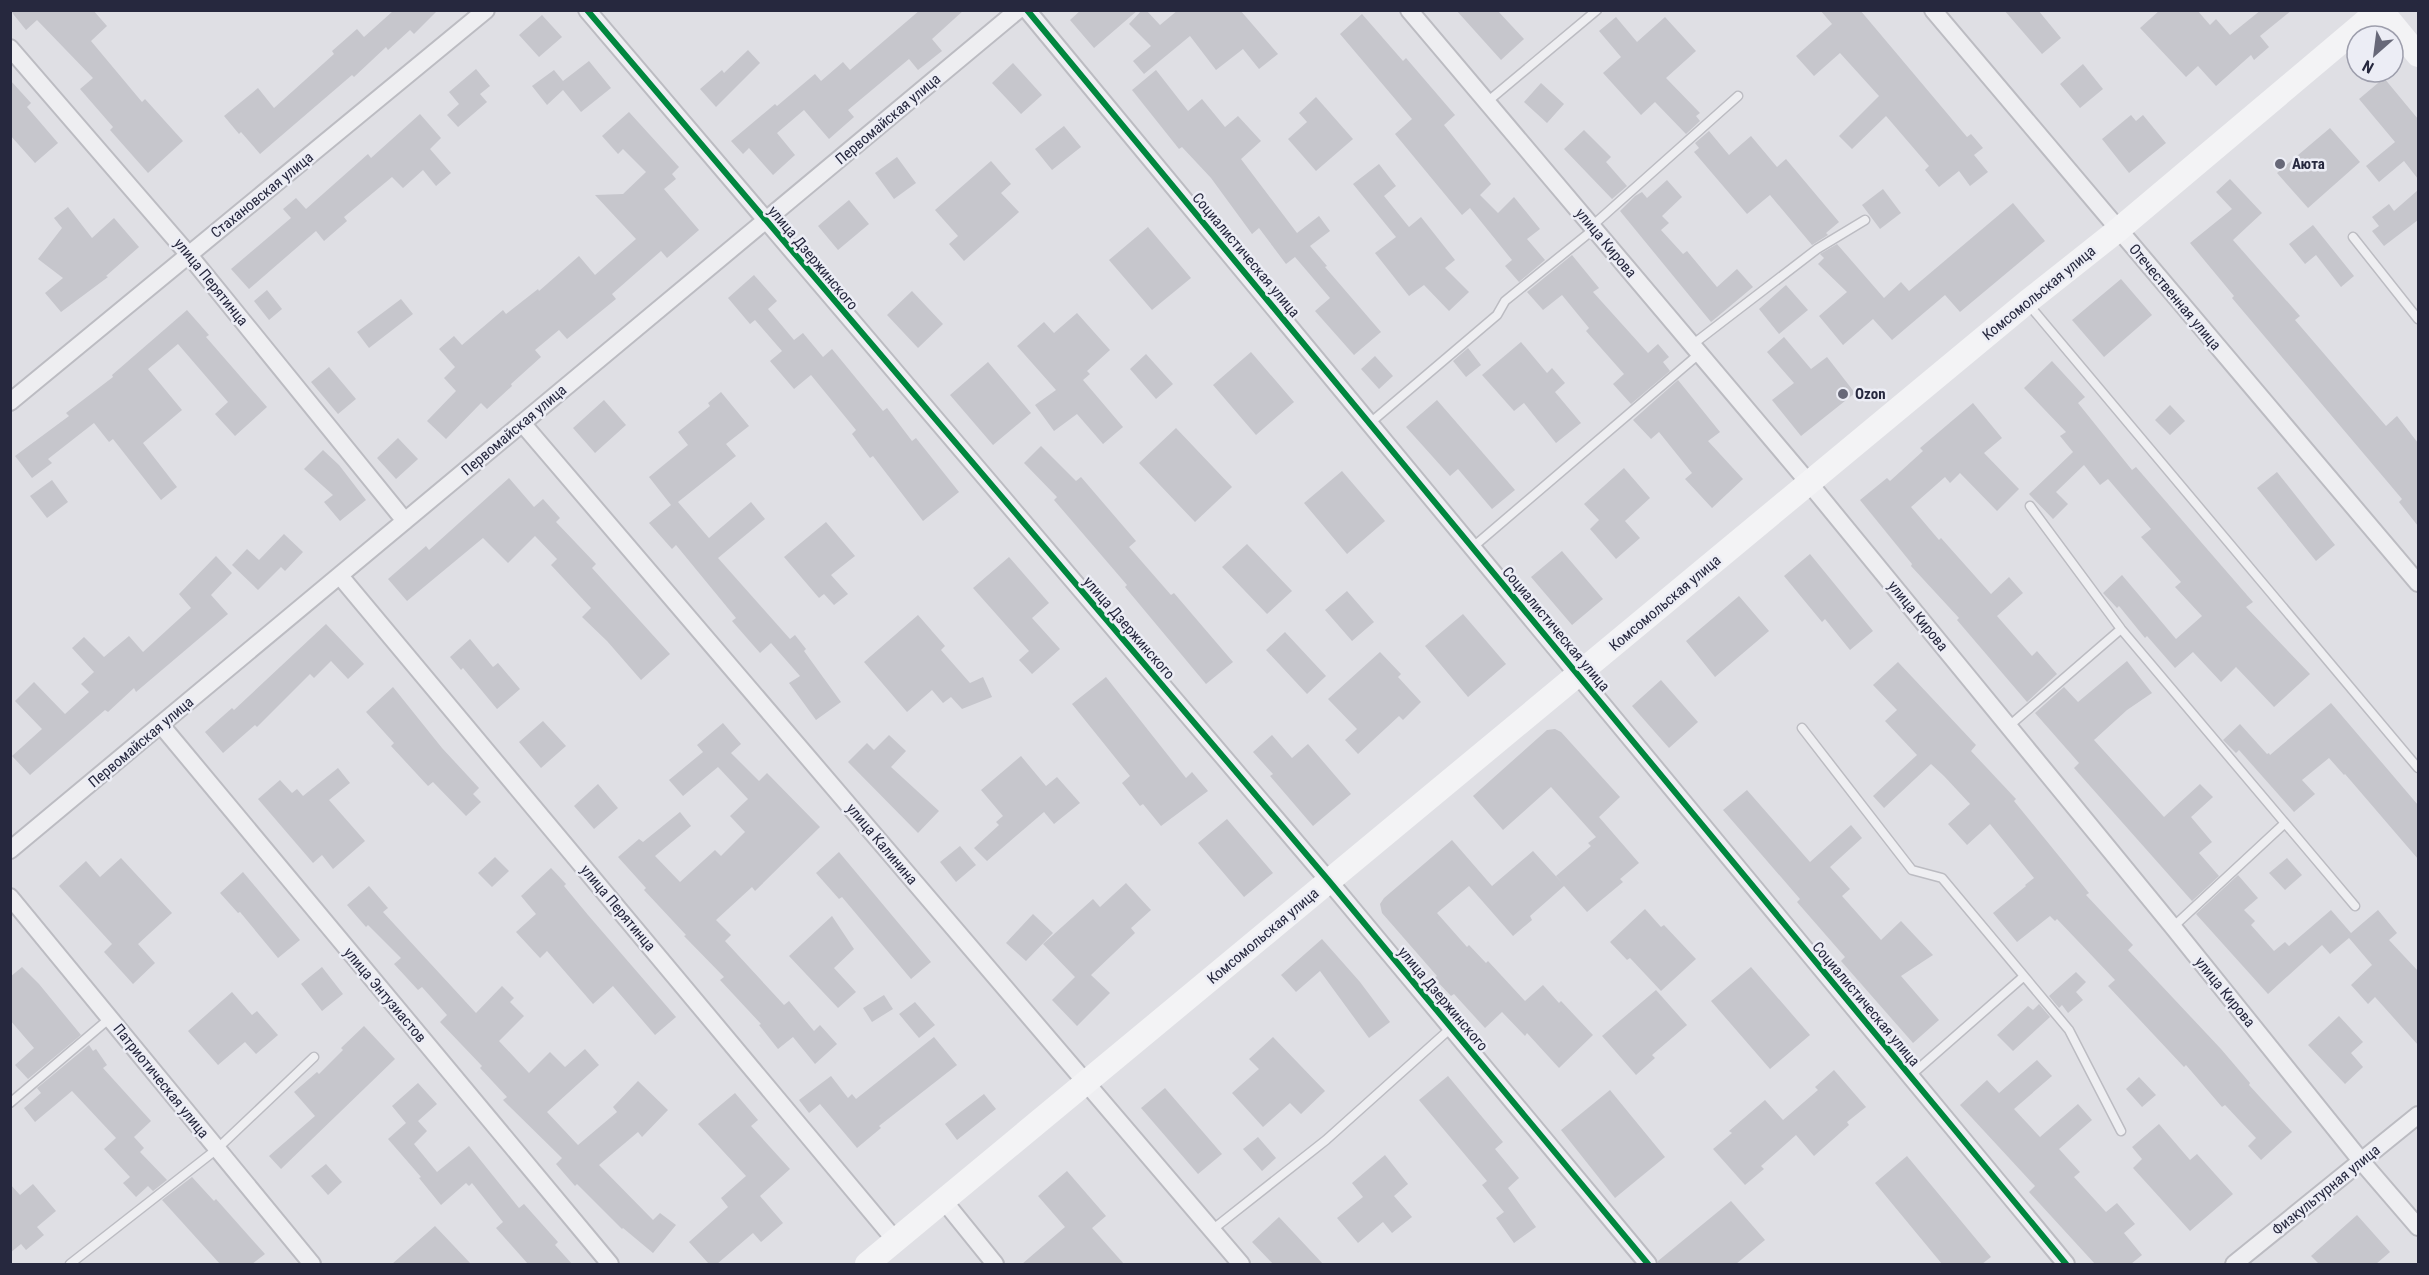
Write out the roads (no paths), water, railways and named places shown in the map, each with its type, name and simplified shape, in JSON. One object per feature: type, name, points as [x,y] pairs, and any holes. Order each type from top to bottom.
[{"type":"main road","name":"Комсомольская улица","points":[[867,1264],[2027,302],[2118,230],[2380,10]]},
{"type":"main road","points":[[2380,10],[2418,55]]},
{"type":"street","name":"Стахановская улица","points":[[10,402],[486,10]]},
{"type":"street","name":"улица Дзержинского","points":[[587,10],[1329,881],[1648,1264]]},
{"type":"street","name":"Первомайская улица","points":[[10,850],[1018,10]]},
{"type":"street","name":"Социалистическая улица","points":[[1027,10],[2066,1264]]},
{"type":"street","name":"улица Кирова","points":[[1409,10],[1809,483],[2173,927],[2362,1162],[2418,1227]]},
{"type":"street","name":"Отечественная улица","points":[[1932,10],[2418,583]]},
{"type":"street","name":"улица Перятинца","points":[[10,48],[189,255],[405,521]]},
{"type":"street","name":"улица Калинина","points":[[522,423],[1241,1264]]},
{"type":"street","name":"улица Перятинца","points":[[340,576],[896,1240]]},
{"type":"street","name":"улица Энтузиастов","points":[[161,725],[610,1264]]},
{"type":"street","name":"Патриотическая улица","points":[[10,897],[312,1264]]},
{"type":"street","name":"Физкультурная улица","points":[[2234,1264],[2418,1115]]},
{"type":"street","points":[[944,1201],[995,1264]]},
{"type":"lane","points":[[1487,102],[1597,10]]},
{"type":"lane","points":[[1370,423],[1497,315],[1505,302],[1593,228],[1738,96]]},
{"type":"lane","points":[[1473,548],[1696,350],[1817,249],[1865,220]]},
{"type":"lane","points":[[2354,237],[2418,319]]},
{"type":"lane","points":[[2027,302],[2418,768]]},
{"type":"lane","points":[[2030,506],[2121,630],[2355,906]]},
{"type":"lane","points":[[2008,726],[2121,630]]},
{"type":"lane","points":[[1802,728],[1912,870],[1942,878],[2069,1030],[2121,1131]]},
{"type":"lane","points":[[2173,927],[2285,823]]},
{"type":"lane","points":[[1910,1076],[2023,977]]},
{"type":"lane","points":[[10,1102],[110,1018]]},
{"type":"lane","points":[[1212,1230],[1326,1140],[1451,1028]]},
{"type":"lane","points":[[70,1264],[217,1149],[314,1057]]},
{"type":"place","name":"Аюта","points":[[2280,164]]},
{"type":"place","name":"Ozon","points":[[1843,394]]}]
